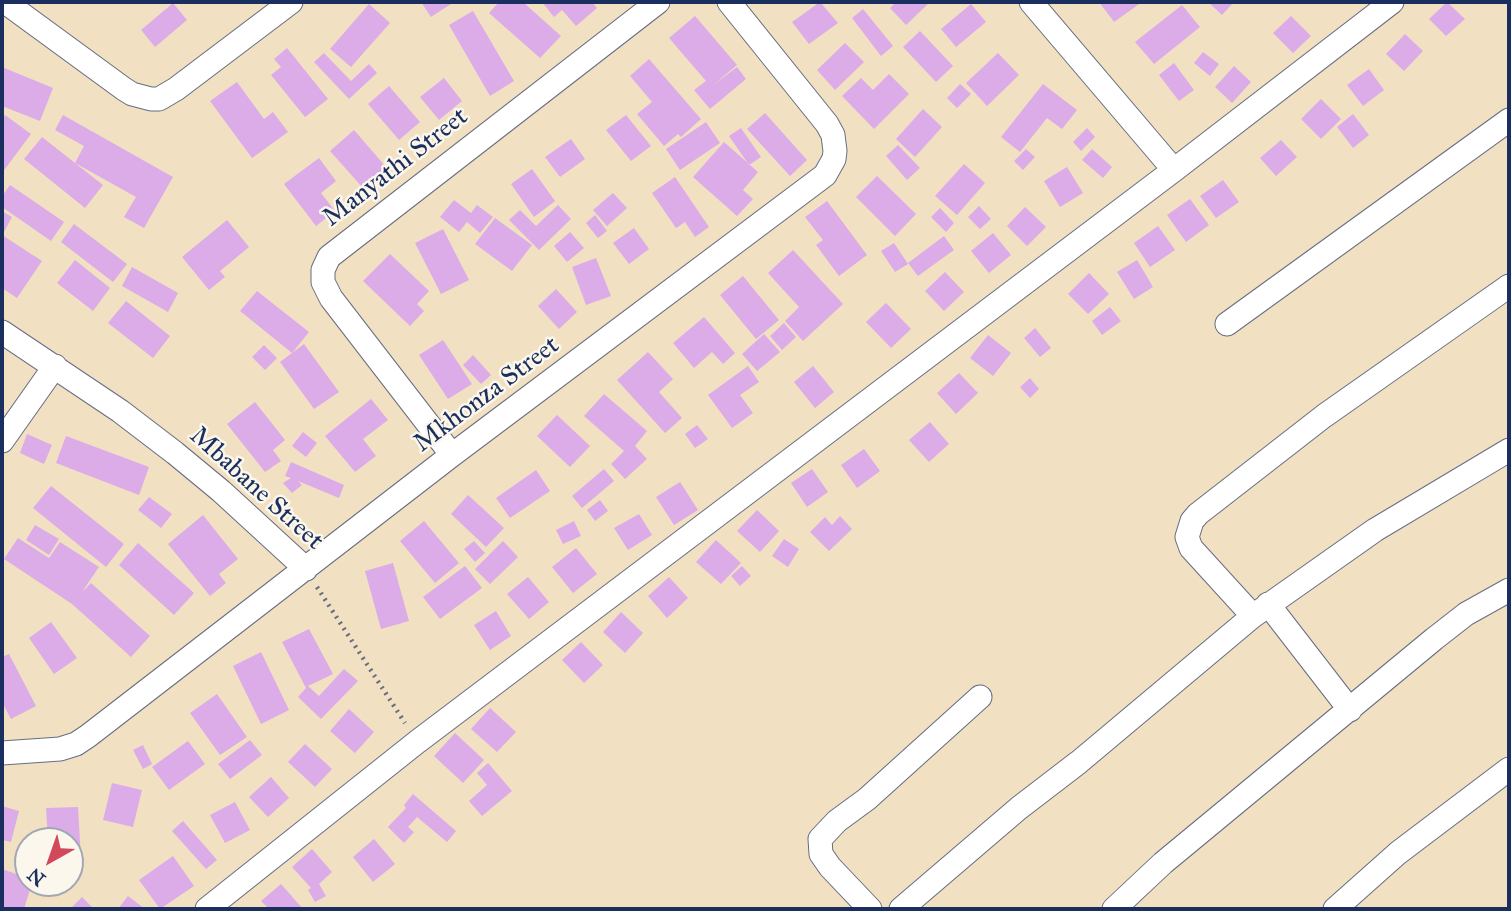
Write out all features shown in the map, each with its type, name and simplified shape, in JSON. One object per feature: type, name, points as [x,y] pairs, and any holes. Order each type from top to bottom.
[{"type":"street","points":[[5,2],[124,89],[132,94],[159,99],[291,2]]},
{"type":"street","name":"Manyathi Street","points":[[452,455],[331,298],[323,282],[323,270],[329,257],[658,2]]},
{"type":"street","name":"Mkhonza Street","points":[[2,753],[52,751],[76,744],[452,455],[808,189],[830,167],[834,159],[835,144],[827,124],[729,2]]},
{"type":"street","points":[[1031,2],[1174,170]]},
{"type":"street","points":[[207,909],[417,742],[1392,2]]},
{"type":"street","points":[[1227,324],[1509,120]]},
{"type":"street","points":[[1350,710],[1261,610],[1191,548],[1187,537],[1192,521],[1324,416],[1509,286]]},
{"type":"street","name":"Mbabane Street","points":[[2,332],[120,411],[203,476],[306,569]]},
{"type":"street","points":[[2,441],[55,366]]},
{"type":"street","points":[[901,909],[1018,808],[1079,762],[1261,610],[1375,530],[1509,450]]},
{"type":"street","points":[[1114,909],[1163,863],[1466,614],[1509,590]]},
{"type":"street","points":[[870,909],[826,861],[819,847],[820,839],[837,821],[867,799],[980,697]]},
{"type":"street","points":[[1335,909],[1398,853],[1509,769]]},
{"type":"path","name":"Mbabane Street","points":[[306,569],[417,742]]},
{"type":"building","points":[[421,2],[454,2],[431,17]]},
{"type":"building","points":[[499,2],[523,2],[561,36],[540,58],[489,13]]},
{"type":"building","points":[[542,2],[592,2],[597,8],[576,26],[562,10],[554,17]]},
{"type":"building","points":[[820,2],[838,23],[809,44],[792,22]]},
{"type":"building","points":[[896,2],[930,2],[906,25],[890,8]]},
{"type":"building","points":[[1099,2],[1142,2],[1114,22]]},
{"type":"building","points":[[1208,2],[1234,2],[1222,15]]},
{"type":"building","points":[[1447,2],[1465,19],[1446,36],[1429,19]]},
{"type":"building","points":[[173,3],[187,20],[155,47],[141,30]]},
{"type":"building","points":[[369,4],[390,23],[351,67],[330,49]]},
{"type":"building","points":[[971,4],[986,22],[956,47],[941,29]]},
{"type":"building","points":[[1182,5],[1200,27],[1154,64],[1135,42]]},
{"type":"building","points":[[863,9],[893,46],[881,56],[852,18]]},
{"type":"building","points":[[473,11],[514,81],[490,96],[449,25]]},
{"type":"building","points":[[695,16],[737,65],[713,85],[737,67],[746,79],[710,109],[694,90],[706,81],[669,38]]},
{"type":"building","points":[[1291,16],[1311,36],[1293,53],[1273,33]]},
{"type":"building","points":[[920,31],[953,66],[936,82],[903,47]]},
{"type":"building","points":[[1405,34],[1423,51],[1404,71],[1386,54]]},
{"type":"building","points":[[845,43],[864,62],[835,90],[817,70]]},
{"type":"building","points":[[287,48],[328,99],[305,117],[271,75],[281,67],[274,59]]},
{"type":"building","points":[[1203,52],[1219,64],[1210,76],[1194,63]]},
{"type":"building","points":[[324,53],[351,81],[369,64],[377,73],[349,99],[314,62]]},
{"type":"building","points":[[998,53],[1019,75],[987,106],[966,83]]},
{"type":"building","points":[[649,59],[701,119],[681,137],[678,134],[664,146],[637,114],[652,102],[630,76]]},
{"type":"building","points":[[1174,63],[1194,90],[1179,101],[1159,75]]},
{"type":"building","points":[[1234,66],[1251,82],[1232,103],[1215,87]]},
{"type":"building","points":[[2,67],[53,88],[40,121],[2,106]]},
{"type":"building","points":[[1369,69],[1384,90],[1363,106],[1347,85]]},
{"type":"building","points":[[889,74],[909,94],[874,129],[842,96],[861,78],[873,90]]},
{"type":"building","points":[[444,78],[462,101],[439,120],[420,97]]},
{"type":"building","points":[[237,82],[264,119],[273,112],[288,132],[252,158],[210,101]]},
{"type":"building","points":[[960,84],[971,94],[957,108],[947,98]]},
{"type":"building","points":[[1043,84],[1077,110],[1062,129],[1047,118],[1020,152],[1001,137]]},
{"type":"building","points":[[389,86],[420,122],[399,140],[368,104]]},
{"type":"building","points":[[1321,99],[1341,119],[1321,139],[1301,119]]},
{"type":"building","points":[[923,109],[942,127],[915,157],[896,139]]},
{"type":"building","points":[[765,113],[807,160],[790,176],[747,129]]},
{"type":"building","points":[[1353,114],[1369,135],[1353,148],[1337,127]]},
{"type":"building","points":[[5,115],[31,134],[2,173],[2,120]]},
{"type":"building","points":[[63,115],[173,177],[144,228],[124,217],[136,197],[75,163],[84,146],[55,130]]},
{"type":"building","points":[[626,115],[651,146],[631,161],[606,130]]},
{"type":"building","points":[[706,122],[720,143],[680,170],[666,149]]},
{"type":"building","points":[[741,128],[761,157],[749,165],[729,136]]},
{"type":"building","points":[[1087,128],[1095,137],[1081,151],[1073,142]]},
{"type":"building","points":[[354,130],[386,167],[363,188],[330,151]]},
{"type":"building","points":[[42,137],[103,185],[85,208],[24,159]]},
{"type":"building","points":[[571,139],[585,159],[560,177],[545,157]]},
{"type":"building","points":[[1281,140],[1297,157],[1276,176],[1260,158]]},
{"type":"building","points":[[724,142],[758,172],[743,190],[753,199],[737,216],[693,177]]},
{"type":"building","points":[[898,145],[920,168],[907,180],[886,156]]},
{"type":"building","points":[[1026,149],[1035,157],[1023,170],[1014,161]]},
{"type":"building","points":[[1092,149],[1112,167],[1103,178],[1082,160]]},
{"type":"building","points":[[319,158],[336,181],[321,193],[335,211],[316,226],[284,184]]},
{"type":"building","points":[[964,164],[985,183],[957,215],[935,196]]},
{"type":"building","points":[[1067,167],[1083,193],[1060,207],[1044,181]]},
{"type":"building","points":[[532,169],[555,201],[534,217],[511,184]]},
{"type":"building","points":[[877,176],[916,214],[895,236],[856,197]]},
{"type":"building","points":[[675,177],[709,227],[695,237],[685,222],[676,228],[652,193]]},
{"type":"building","points":[[1223,180],[1239,202],[1216,218],[1200,196]]},
{"type":"building","points":[[10,185],[64,222],[51,241],[2,207],[2,196]]},
{"type":"building","points":[[613,193],[627,208],[607,226],[593,210]]},
{"type":"building","points":[[1190,199],[1209,225],[1186,242],[1167,215]]},
{"type":"building","points":[[454,200],[471,213],[477,205],[493,217],[480,233],[467,222],[459,232],[440,217]]},
{"type":"building","points":[[827,201],[867,255],[839,276],[816,245],[823,240],[805,217]]},
{"type":"building","points":[[558,205],[571,219],[539,250],[509,220],[520,210],[536,226]]},
{"type":"building","points":[[979,206],[991,219],[980,229],[968,217]]},
{"type":"building","points":[[1025,207],[1046,227],[1027,246],[1007,226]]},
{"type":"building","points":[[940,208],[954,223],[946,232],[931,217]]},
{"type":"building","points":[[2,211],[12,217],[4,232],[2,231]]},
{"type":"building","points":[[595,215],[607,231],[598,238],[586,223]]},
{"type":"building","points":[[495,218],[532,245],[512,271],[475,244]]},
{"type":"building","points":[[227,220],[249,247],[220,271],[225,277],[209,290],[182,257]]},
{"type":"building","points":[[74,224],[127,264],[113,282],[61,242]]},
{"type":"building","points":[[1158,226],[1175,250],[1150,267],[1134,243]]},
{"type":"building","points":[[634,228],[649,249],[629,264],[613,243]]},
{"type":"building","points":[[443,229],[469,280],[441,294],[415,243]]},
{"type":"building","points":[[570,232],[584,248],[567,262],[554,246]]},
{"type":"building","points":[[993,233],[1011,255],[989,273],[971,251]]},
{"type":"building","points":[[2,235],[42,261],[17,298],[2,288]]},
{"type":"building","points":[[944,236],[954,250],[918,276],[908,263]]},
{"type":"building","points":[[894,243],[908,264],[895,272],[881,251]]},
{"type":"building","points":[[793,250],[843,304],[803,341],[785,321],[799,307],[768,273]]},
{"type":"building","points":[[390,254],[429,291],[417,304],[424,311],[410,326],[363,281]]},
{"type":"building","points":[[596,258],[611,296],[586,305],[572,267]]},
{"type":"building","points":[[75,260],[110,288],[93,311],[57,283]]},
{"type":"building","points":[[1137,260],[1153,287],[1134,299],[1117,272]]},
{"type":"building","points":[[132,267],[178,293],[168,312],[122,286]]},
{"type":"building","points":[[945,272],[964,292],[944,311],[925,291]]},
{"type":"building","points":[[1089,273],[1109,294],[1088,314],[1068,294]]},
{"type":"building","points":[[743,276],[779,320],[756,339],[720,295]]},
{"type":"building","points":[[556,289],[577,312],[559,329],[538,306]]},
{"type":"building","points":[[257,291],[309,332],[292,353],[240,311]]},
{"type":"building","points":[[126,301],[170,336],[153,358],[108,323]]},
{"type":"building","points":[[886,303],[911,329],[891,348],[866,322]]},
{"type":"building","points":[[1110,307],[1121,321],[1102,335],[1092,321]]},
{"type":"building","points":[[704,317],[735,353],[723,364],[712,352],[694,368],[673,343]]},
{"type":"building","points":[[784,323],[796,337],[782,350],[770,336]]},
{"type":"building","points":[[1035,328],[1051,348],[1040,357],[1024,338]]},
{"type":"building","points":[[764,334],[780,352],[757,371],[742,354]]},
{"type":"building","points":[[988,335],[1011,353],[993,376],[970,358]]},
{"type":"building","points":[[443,340],[472,384],[448,399],[419,355]]},
{"type":"building","points":[[304,344],[339,392],[314,409],[280,362]]},
{"type":"building","points":[[264,345],[277,358],[265,370],[252,357]]},
{"type":"building","points":[[648,352],[673,379],[659,392],[682,418],[665,433],[617,380]]},
{"type":"building","points":[[473,355],[491,375],[481,384],[463,365]]},
{"type":"building","points":[[748,366],[759,382],[740,395],[753,413],[732,428],[708,395]]},
{"type":"building","points":[[813,366],[834,392],[815,408],[794,382]]},
{"type":"building","points":[[959,373],[978,393],[956,414],[937,393]]},
{"type":"building","points":[[1030,378],[1039,389],[1030,398],[1020,387]]},
{"type":"building","points":[[604,394],[647,431],[635,446],[647,459],[625,479],[611,464],[624,451],[584,416]]},
{"type":"building","points":[[371,399],[388,420],[363,439],[376,456],[355,472],[325,436]]},
{"type":"building","points":[[255,402],[285,440],[273,450],[281,461],[265,472],[227,424]]},
{"type":"building","points":[[557,415],[590,446],[570,467],[537,436]]},
{"type":"building","points":[[930,422],[949,444],[929,462],[909,440]]},
{"type":"building","points":[[697,425],[708,439],[695,448],[685,434]]},
{"type":"building","points":[[303,432],[317,443],[306,457],[292,446]]},
{"type":"building","points":[[27,434],[52,445],[44,464],[20,453]]},
{"type":"building","points":[[66,436],[149,467],[139,495],[56,463]]},
{"type":"building","points":[[864,449],[880,471],[857,488],[841,465]]},
{"type":"building","points":[[291,462],[344,485],[339,498],[298,481],[302,485],[292,493],[283,483],[291,478],[285,476]]},
{"type":"building","points":[[604,469],[614,481],[582,508],[572,496]]},
{"type":"building","points":[[812,469],[828,492],[807,507],[791,483]]},
{"type":"building","points":[[536,470],[550,491],[510,518],[496,498]]},
{"type":"building","points":[[680,482],[698,510],[674,525],[656,497]]},
{"type":"building","points":[[51,486],[124,544],[106,567],[33,508]]},
{"type":"building","points":[[468,495],[504,528],[486,547],[451,514]]},
{"type":"building","points":[[149,497],[172,514],[161,528],[138,510]]},
{"type":"building","points":[[600,500],[608,511],[595,521],[587,510]]},
{"type":"building","points":[[757,510],[779,531],[760,552],[737,531]]},
{"type":"building","points":[[639,514],[652,535],[628,550],[614,528]]},
{"type":"building","points":[[203,515],[238,559],[219,574],[226,583],[210,596],[168,544]]},
{"type":"building","points":[[840,516],[852,529],[829,551],[810,532],[825,517],[832,525]]},
{"type":"building","points":[[424,521],[459,563],[435,583],[400,541]]},
{"type":"building","points":[[574,521],[581,536],[563,544],[556,530]]},
{"type":"building","points":[[35,525],[59,539],[49,555],[26,540]]},
{"type":"building","points":[[18,538],[49,558],[60,542],[99,567],[82,592],[91,583],[150,636],[131,657],[72,604],[4,559]]},
{"type":"building","points":[[784,539],[799,549],[788,567],[772,556]]},
{"type":"building","points":[[716,540],[741,563],[721,584],[696,562]]},
{"type":"building","points":[[474,541],[485,553],[475,562],[464,549]]},
{"type":"building","points":[[503,541],[518,557],[490,584],[475,569]]},
{"type":"building","points":[[138,543],[194,593],[174,615],[119,565]]},
{"type":"building","points":[[576,548],[597,574],[573,593],[552,567]]},
{"type":"building","points":[[393,563],[409,621],[381,629],[365,571]]},
{"type":"building","points":[[465,566],[482,588],[440,619],[423,597]]},
{"type":"building","points":[[742,566],[751,576],[740,586],[731,576]]},
{"type":"building","points":[[528,577],[549,602],[529,619],[507,594]]},
{"type":"building","points":[[669,577],[688,598],[667,618],[648,596]]},
{"type":"building","points":[[496,611],[511,636],[490,650],[474,625]]},
{"type":"building","points":[[621,612],[643,633],[625,653],[603,632]]},
{"type":"building","points":[[51,622],[77,658],[54,674],[29,638]]},
{"type":"building","points":[[309,629],[333,674],[308,686],[319,696],[344,669],[358,681],[321,719],[298,697],[306,688],[282,642]]},
{"type":"building","points":[[581,642],[603,665],[584,683],[562,660]]},
{"type":"building","points":[[261,652],[289,710],[261,724],[233,666]]},
{"type":"building","points":[[9,654],[36,706],[11,719],[2,702],[2,657]]},
{"type":"building","points":[[217,694],[247,737],[220,755],[190,713]]},
{"type":"building","points":[[490,708],[516,732],[497,752],[471,729]]},
{"type":"building","points":[[349,709],[374,732],[355,753],[330,731]]},
{"type":"building","points":[[455,733],[484,760],[463,783],[434,756]]},
{"type":"building","points":[[250,740],[262,755],[230,779],[218,764]]},
{"type":"building","points":[[188,741],[205,764],[169,790],[152,767]]},
{"type":"building","points":[[305,744],[332,769],[315,787],[288,762]]},
{"type":"building","points":[[143,745],[152,764],[143,769],[133,750]]},
{"type":"building","points":[[488,763],[512,791],[482,816],[469,801],[487,785],[477,773]]},
{"type":"building","points":[[271,777],[289,798],[268,817],[249,797]]},
{"type":"building","points":[[112,783],[142,790],[133,827],[103,820]]},
{"type":"building","points":[[413,794],[456,831],[447,842],[417,817],[408,827],[414,832],[404,843],[388,827],[406,808],[404,805]]},
{"type":"building","points":[[235,802],[250,830],[225,843],[210,815]]},
{"type":"building","points":[[2,806],[19,811],[11,842],[2,840]]},
{"type":"building","points":[[78,807],[79,827],[47,827],[46,808]]},
{"type":"building","points":[[183,821],[217,860],[206,869],[172,831]]},
{"type":"building","points":[[374,839],[395,864],[373,882],[353,857]]},
{"type":"building","points":[[312,849],[332,872],[319,884],[326,896],[315,902],[308,890],[311,888],[292,867]]},
{"type":"building","points":[[173,856],[194,886],[160,909],[139,880]]},
{"type":"building","points":[[2,869],[14,873],[14,897],[28,897],[24,909],[2,909]]},
{"type":"building","points":[[281,884],[303,909],[269,909],[261,901]]},
{"type":"building","points":[[128,896],[145,909],[118,909]]},
{"type":"building","points":[[82,897],[94,909],[70,909]]}]
